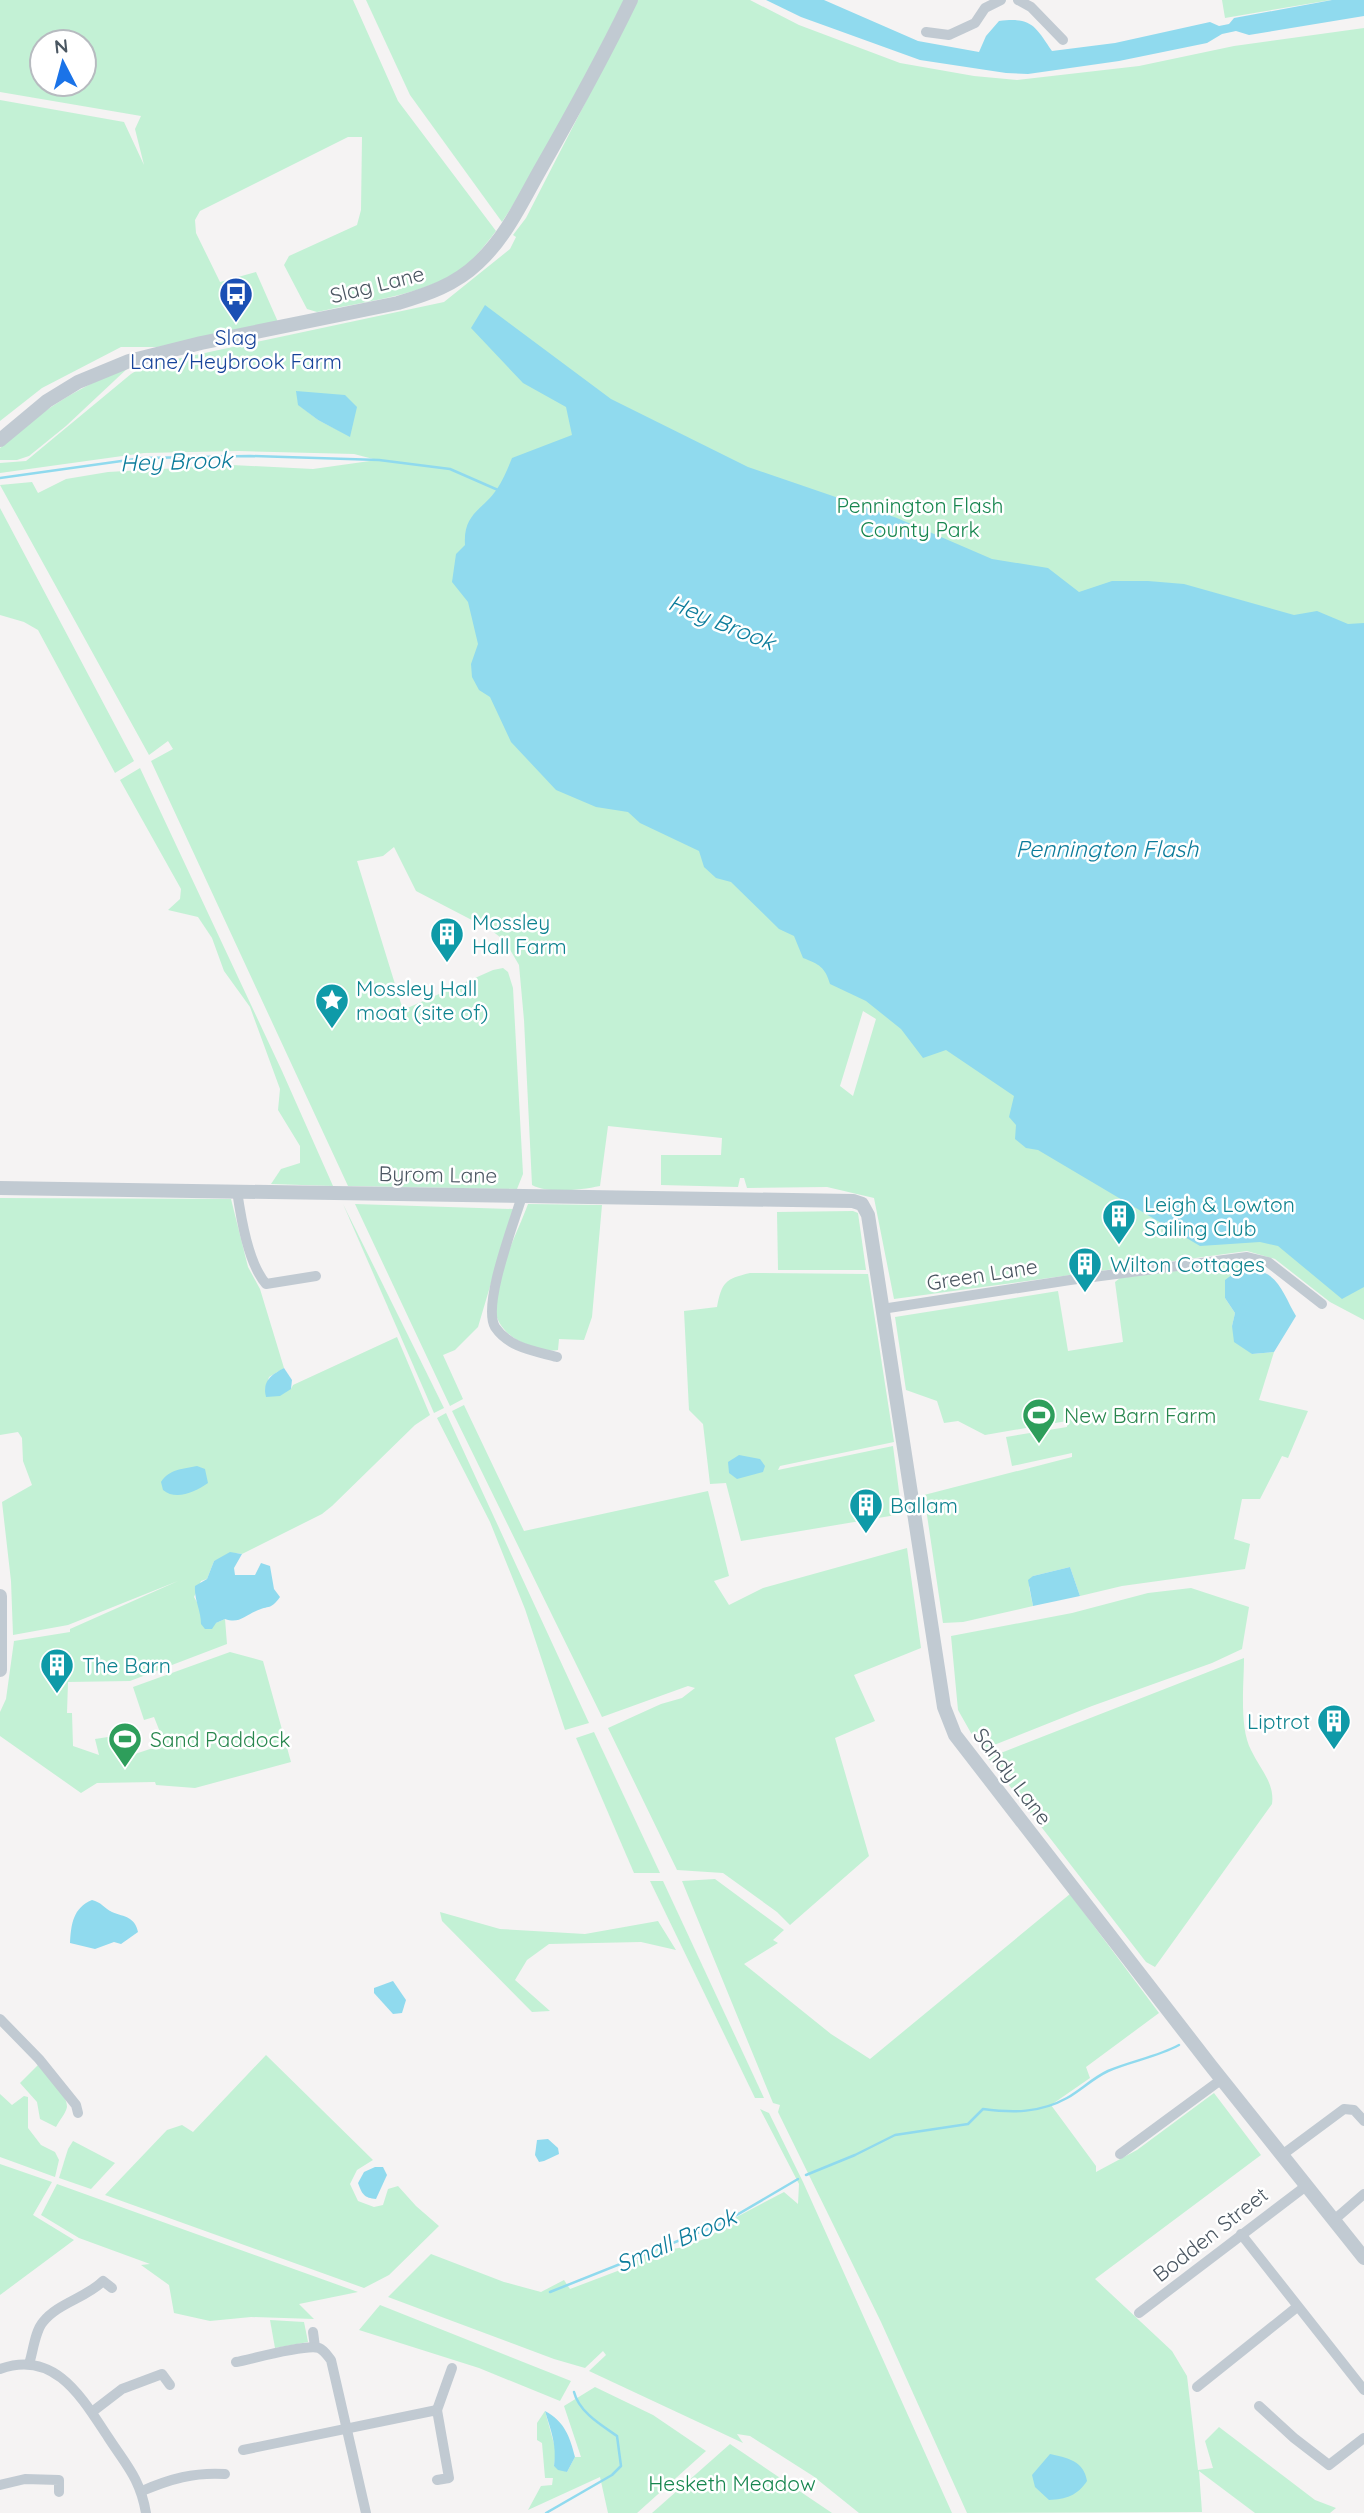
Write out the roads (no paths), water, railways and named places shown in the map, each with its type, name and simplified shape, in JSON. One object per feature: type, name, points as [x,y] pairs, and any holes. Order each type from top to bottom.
[{"type":"street","name":"Slag Lane","points":[[0,440],[47,401],[78,382],[129,361],[201,343],[398,303],[429,294],[457,280],[479,263],[504,233],[586,89],[631,0]]},
{"type":"street","points":[[926,32],[949,35],[975,23],[985,8],[1001,0]]},
{"type":"street","points":[[1018,0],[1031,7],[1063,40]]},
{"type":"street","name":"Byrom Lane","points":[[0,1188],[853,1201],[862,1204],[869,1215]]},
{"type":"street","points":[[237,1191],[247,1240],[260,1277],[266,1284],[316,1276]]},
{"type":"street","points":[[522,1196],[494,1288],[491,1314],[495,1327],[508,1340],[523,1349],[557,1357]]},
{"type":"street","name":"Sandy Lane","points":[[869,1215],[944,1707],[955,1735],[1364,2258]]},
{"type":"street","name":"Green Lane","points":[[882,1308],[1247,1257],[1268,1262],[1322,1304]]},
{"type":"street","points":[[0,1596],[0,1670]]},
{"type":"street","points":[[0,2020],[39,2059],[76,2105],[78,2113]]},
{"type":"street","points":[[1120,2154],[1222,2079]]},
{"type":"street","points":[[1282,2155],[1344,2109],[1354,2110],[1364,2121]]},
{"type":"street","name":"Bodden Street","points":[[1139,2313],[1306,2186]]},
{"type":"street","points":[[1335,2220],[1364,2194]]},
{"type":"street","points":[[1241,2234],[1364,2390]]},
{"type":"street","points":[[29,2364],[42,2322],[60,2308],[107,2284],[104,2269]]},
{"type":"street","points":[[1197,2388],[1297,2307]]},
{"type":"street","points":[[313,2332],[315,2347]]},
{"type":"street","points":[[236,2362],[315,2347],[323,2350],[331,2360],[366,2513]]},
{"type":"street","points":[[159,2362],[162,2374],[170,2385]]},
{"type":"street","points":[[0,2369],[29,2364],[53,2372],[72,2384],[125,2458],[142,2491],[146,2513]]},
{"type":"street","points":[[437,2480],[449,2478],[437,2410],[452,2368]]},
{"type":"street","points":[[92,2412],[131,2384],[162,2374]]},
{"type":"street","points":[[1259,2406],[1329,2465],[1364,2438]]},
{"type":"street","points":[[243,2450],[437,2410]]},
{"type":"street","points":[[142,2491],[206,2468],[225,2474]]},
{"type":"street","points":[[59,2493],[59,2480],[68,2470]]},
{"type":"street","points":[[0,2485],[25,2479],[59,2480]]},
{"type":"water","points":[[766,0],[824,0],[918,41],[979,52],[986,36],[999,21],[1026,22],[1036,29],[1052,51],[1115,43],[1210,22],[1219,26],[1229,24],[1234,18],[1332,0],[1364,0],[1364,16],[1249,35],[1236,31],[1222,34],[1207,43],[1119,61],[1028,74],[920,60],[801,17]]},
{"type":"water","name":"Pennington Flash","points":[[485,305],[611,399],[748,467],[897,518],[992,559],[1048,568],[1079,592],[1112,581],[1184,584],[1294,615],[1317,611],[1348,624],[1364,623],[1364,1287],[1342,1299],[1278,1246],[1260,1242],[1200,1246],[1038,1150],[1026,1148],[1015,1139],[1016,1125],[1009,1117],[1014,1096],[946,1050],[923,1058],[901,1029],[866,1001],[830,984],[821,967],[803,958],[794,936],[779,929],[731,882],[716,878],[704,867],[699,851],[640,823],[628,812],[596,807],[556,790],[511,742],[490,697],[479,690],[472,677],[471,664],[478,644],[468,602],[452,582],[456,554],[465,545],[470,519],[497,489],[512,458],[572,435],[566,407],[523,383],[471,328]]},
{"type":"water","points":[[296,391],[345,395],[357,407],[350,437],[318,420],[298,405]]},
{"type":"water","points":[[1255,1270],[1276,1281],[1296,1316],[1274,1352],[1252,1354],[1234,1342],[1232,1326],[1235,1313],[1225,1298],[1225,1280],[1237,1271]]},
{"type":"water","points":[[284,1368],[292,1380],[291,1389],[280,1396],[266,1397],[265,1387],[269,1379]]},
{"type":"water","points":[[739,1455],[760,1459],[765,1466],[763,1472],[737,1479],[729,1473],[728,1462]]},
{"type":"water","points":[[197,1466],[205,1469],[208,1483],[180,1495],[163,1490],[161,1482],[168,1474]]},
{"type":"water","points":[[230,1552],[242,1554],[234,1568],[235,1575],[255,1575],[261,1563],[270,1566],[274,1589],[280,1597],[272,1606],[234,1621],[225,1619],[216,1623],[212,1629],[205,1629],[201,1624],[195,1586],[207,1579],[214,1561]]},
{"type":"water","points":[[1070,1567],[1080,1596],[1033,1606],[1028,1580],[1033,1576]]},
{"type":"water","points":[[92,1900],[132,1920],[138,1932],[121,1944],[114,1942],[95,1949],[70,1943],[74,1917],[81,1907]]},
{"type":"water","points":[[393,1981],[406,2000],[402,2013],[393,2014],[374,1993],[374,1988]]},
{"type":"water","points":[[548,2139],[558,2148],[559,2154],[539,2162],[535,2155],[537,2140]]},
{"type":"water","points":[[383,2167],[387,2175],[376,2199],[364,2195],[358,2183],[364,2172]]},
{"type":"water","points":[[545,2411],[562,2425],[571,2443],[575,2457],[567,2472],[554,2466],[554,2445]]},
{"type":"water","points":[[1050,2454],[1069,2459],[1079,2465],[1085,2474],[1087,2481],[1066,2498],[1049,2500],[1035,2487],[1032,2475]]},
{"type":"waterway","name":"Hey Brook","points":[[0,478],[143,458],[250,456],[379,460],[450,469],[498,490]]},
{"type":"waterway","name":"Small Brook","points":[[806,2175],[895,2135],[968,2124],[983,2109],[1016,2111],[1047,2107],[1067,2098],[1108,2071],[1179,2045]]},
{"type":"waterway","name":"Small Brook","points":[[550,2292],[723,2223],[798,2179]]},
{"type":"waterway","points":[[546,2513],[612,2475],[621,2466],[617,2436],[586,2412],[574,2392]]},
{"type":"place","name":"Slag Lane/Heybrook Farm","points":[[236,324]]},
{"type":"place","name":"Mossley Hall Farm","points":[[447,964]]},
{"type":"place","name":"Mossley Hall moat (site of)","points":[[332,1030]]},
{"type":"place","name":"Leigh & Lowton Sailing Club","points":[[1119,1246]]},
{"type":"place","name":"Wilton Cottages","points":[[1085,1294]]},
{"type":"place","name":"New Barn Farm","points":[[1039,1445]]},
{"type":"place","name":"Ballam","points":[[866,1535]]},
{"type":"place","name":"The Barn","points":[[57,1695]]},
{"type":"place","name":"Liptrot","points":[[1334,1751]]},
{"type":"place","name":"Sand Paddock","points":[[125,1769]]},
{"type":"park label","name":"Pennington Flash County Park","points":[[920,517]]},
{"type":"park label","name":"Hesketh Meadow","points":[[732,2483]]}]
